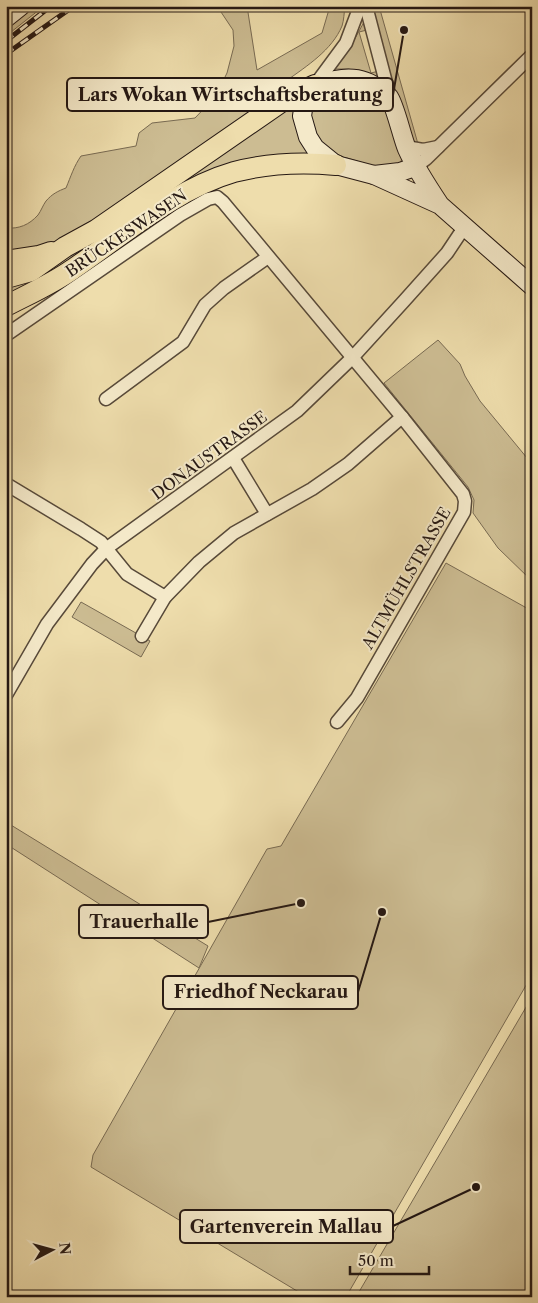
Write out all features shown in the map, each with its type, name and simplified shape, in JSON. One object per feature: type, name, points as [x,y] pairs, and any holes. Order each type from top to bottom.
[{"type":"main road","points":[[6,18],[21,6]]},
{"type":"main road","points":[[6,278],[31,271],[65,247],[96,230],[287,98],[336,78],[348,77],[358,79],[375,86],[390,98],[406,147],[415,167],[440,206]]},
{"type":"main road","points":[[315,85],[304,103],[302,116],[304,126],[315,148],[336,165]]},
{"type":"main road","points":[[11,302],[71,271],[163,206],[185,193],[234,172],[277,165],[305,163],[336,165],[374,175],[440,206],[532,286]]},
{"type":"main road","points":[[374,175],[400,172],[415,167]]},
{"type":"main road","points":[[6,261],[39,256],[65,247]]},
{"type":"street","points":[[315,85],[346,43],[363,11]]},
{"type":"street","points":[[363,11],[390,98]]},
{"type":"street","points":[[415,167],[426,160],[532,55]]},
{"type":"street","points":[[406,147],[423,150],[438,147]]},
{"type":"street","name":"BRÜCKESWASEN","points":[[6,335],[160,227],[208,200],[217,197],[352,358]]},
{"type":"street","name":"DONAUSTRASSE","points":[[6,694],[47,624],[92,564],[107,548],[297,411],[352,358],[447,253],[462,245],[469,230]]},
{"type":"street","points":[[106,399],[183,342],[205,305],[224,288],[268,258]]},
{"type":"street","name":"ALTMÜHLSTRASSE","points":[[338,722],[357,698],[464,512],[465,501],[463,494],[352,358]]},
{"type":"street","points":[[142,636],[165,597],[199,562],[227,539],[312,489],[348,464],[402,417]]},
{"type":"street","points":[[233,458],[267,514]]},
{"type":"street","points":[[6,484],[81,529],[107,548],[127,574],[165,597]]},
{"type":"shaded area","points":[[29,6],[44,6],[6,36],[6,24]]},
{"type":"shaded area","points":[[217,6],[247,6],[257,70],[322,33],[330,6],[345,6],[343,24],[338,35],[318,57],[286,81],[285,92],[104,215],[59,241],[21,250],[6,250],[6,228],[23,226],[35,218],[48,199],[66,188],[74,167],[81,156],[136,146],[139,133],[152,123],[195,118],[215,97],[227,73],[234,46],[233,30]]},
{"type":"shaded area","points":[[372,6],[379,6],[418,144],[410,140],[404,130]]},
{"type":"shaded area","points":[[364,22],[367,30],[359,32],[371,73],[379,71],[380,80],[364,72],[333,69],[353,42]]},
{"type":"shaded area","points":[[343,81],[374,92],[387,108],[403,157],[400,163],[380,168],[347,158],[313,154],[265,156],[230,164],[22,290],[6,294],[6,284],[303,96]]},
{"type":"shaded area","points":[[438,340],[460,364],[480,401],[532,464],[532,581],[498,548],[473,513],[474,500],[468,487],[384,383]]},
{"type":"shaded area","points":[[446,563],[532,611],[532,975],[346,1297],[307,1297],[91,1167],[93,1155],[267,849],[281,846]]},
{"type":"shaded area","points":[[81,602],[150,641],[141,657],[72,617]]},
{"type":"shaded area","points":[[6,822],[208,946],[199,968],[6,844]]},
{"type":"shaded area","points":[[532,997],[532,1297],[356,1297]]},
{"type":"railway","points":[[6,41],[51,6]]},
{"type":"railway","points":[[6,54],[74,6]]},
{"type":"place","name":"Lars Wokan Wirtschaftsberatung","points":[[404,30]]},
{"type":"place","name":"Trauerhalle","points":[[301,903]]},
{"type":"place","name":"Friedhof Neckarau","points":[[382,912]]},
{"type":"place","name":"Gartenverein Mallau","points":[[476,1187]]}]
